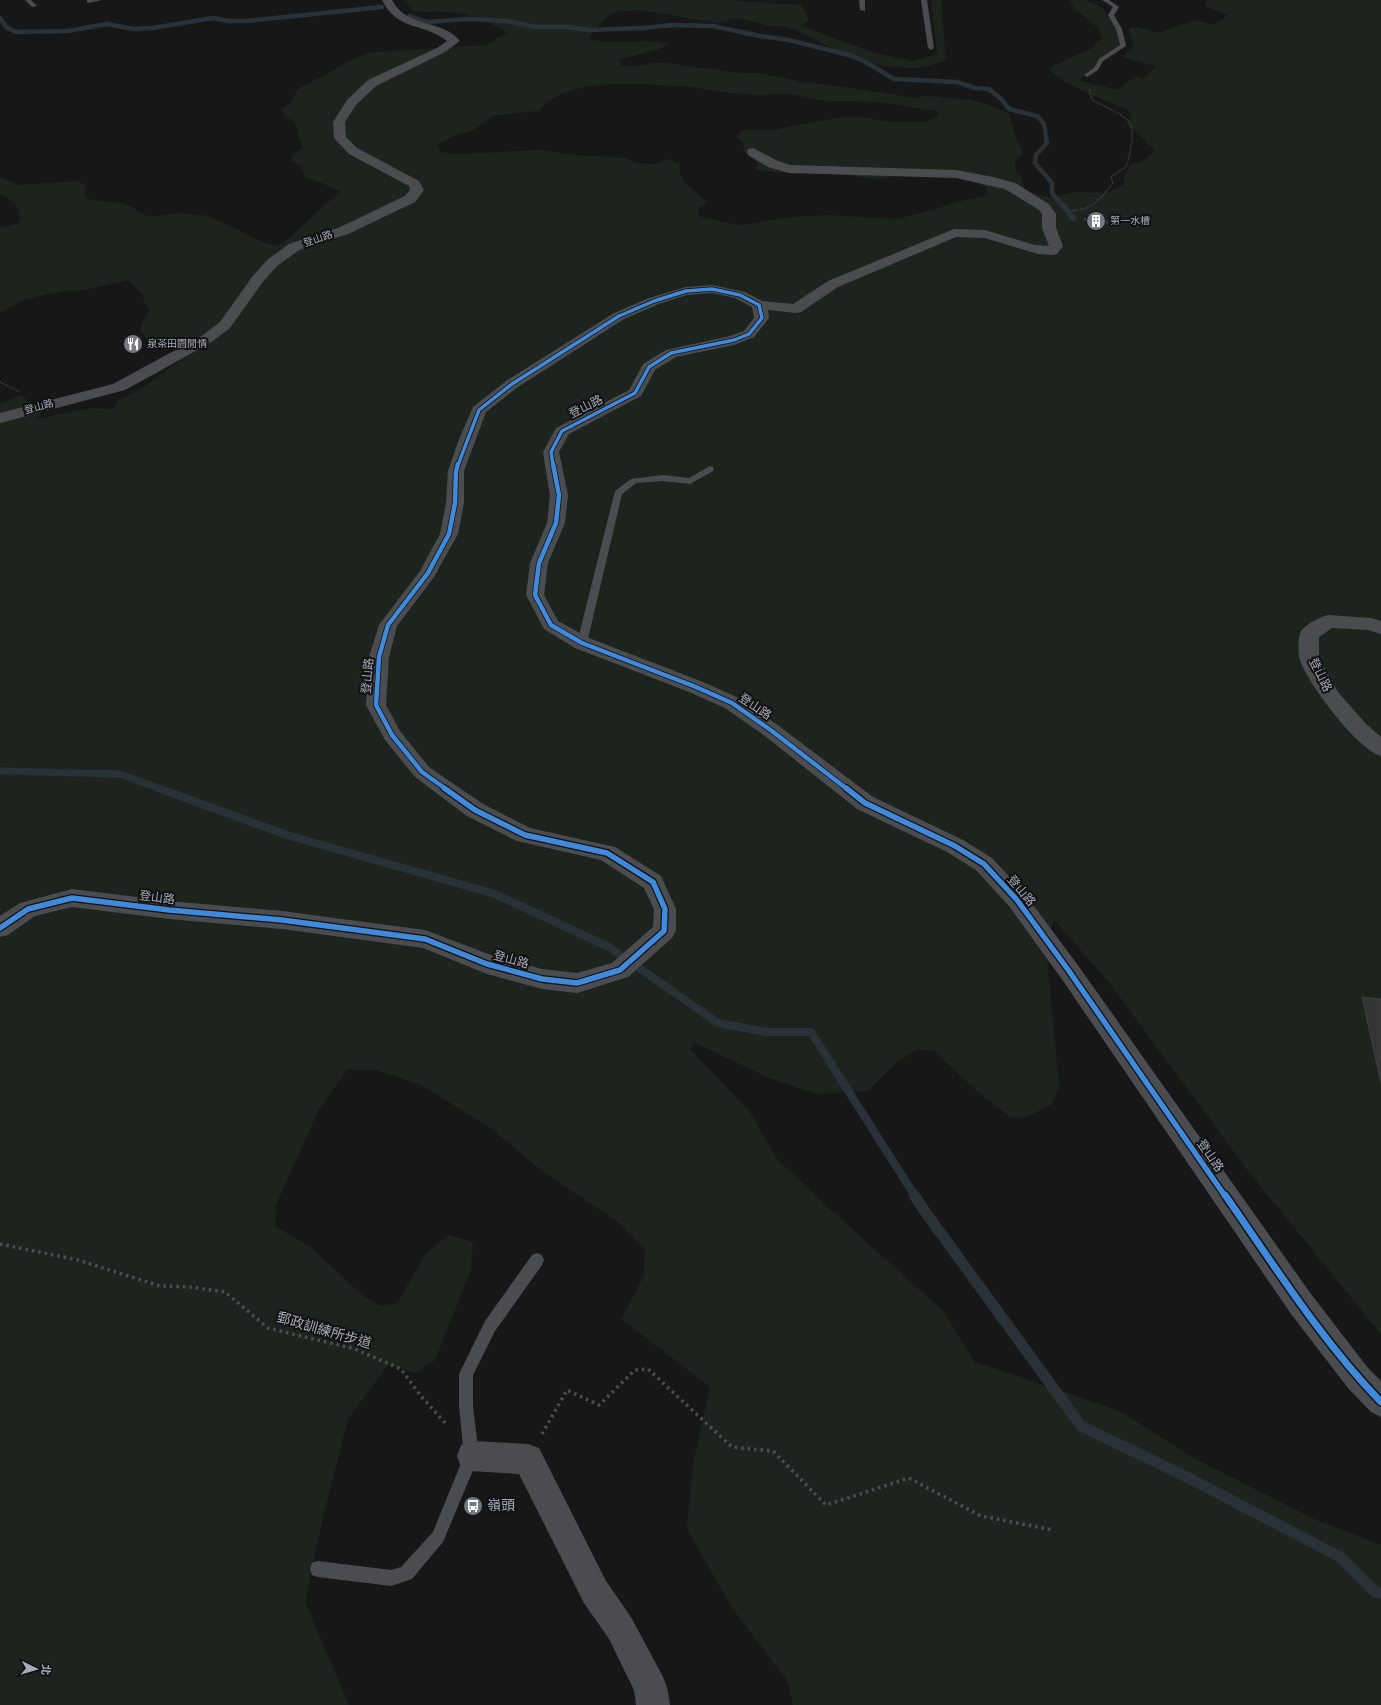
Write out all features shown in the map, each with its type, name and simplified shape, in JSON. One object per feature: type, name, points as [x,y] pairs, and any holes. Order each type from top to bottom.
[{"type":"street","name":"登山路","points":[[0,418],[119,387],[146,373],[208,338],[225,325],[257,280],[272,263],[294,247],[343,231],[410,199],[418,190],[414,184],[353,151],[340,138],[339,122],[351,103],[372,83],[442,50],[454,41],[448,35],[412,22],[395,13],[387,0]]},
{"type":"street","points":[[754,152],[773,164],[789,169],[956,174],[1010,186],[1044,207],[1049,214],[1049,228],[1056,246],[1052,251],[1043,252],[994,236],[969,232],[954,233],[833,284],[796,309],[759,304]]},
{"type":"street","name":"登山路","points":[[0,928],[28,909],[72,898],[169,910],[282,920],[425,939],[487,964],[542,979],[576,984],[620,970],[664,931],[665,909],[654,882],[607,853],[525,835],[475,810],[422,772],[392,736],[376,705],[379,657],[388,625],[428,573],[449,534],[455,504],[456,471],[466,442],[480,410],[512,384],[619,316],[654,301],[686,291],[712,289],[740,295],[759,304],[762,318],[749,334],[734,340],[671,352],[649,367],[635,393],[562,431],[552,452],[559,495],[556,523],[539,563],[535,595],[551,625],[582,643],[696,687],[732,703],[772,731],[865,803],[955,846],[984,864],[1017,900],[1065,965],[1302,1304],[1358,1378],[1381,1402]]},
{"type":"street","name":"登山路","points":[[1381,628],[1371,624],[1328,621],[1309,634],[1310,659],[1331,697],[1360,729],[1381,749]]},
{"type":"street","points":[[472,1456],[528,1459],[595,1592],[620,1628],[650,1687],[653,1705]]},
{"type":"lane","points":[[28,0],[34,6]]},
{"type":"lane","points":[[89,1],[98,0]]},
{"type":"lane","points":[[862,0],[862,10]]},
{"type":"lane","points":[[924,0],[931,48]]},
{"type":"lane","points":[[1087,75],[1096,69],[1101,60],[1123,46],[1119,29],[1111,16],[1116,6],[1105,0]]},
{"type":"lane","points":[[582,643],[618,493],[634,481],[663,478],[690,481],[710,469]]},
{"type":"lane","points":[[318,1570],[391,1578],[406,1573],[438,1537],[472,1456],[466,1406],[466,1374],[490,1326],[537,1260]]},
{"type":"path","points":[[1049,214],[1063,211],[1083,211],[1096,204],[1113,183],[1112,177],[1127,166],[1133,133],[1131,122],[1127,118],[1092,100],[1089,88],[1079,82],[1087,75]]},
{"type":"path","points":[[528,1459],[567,1390],[599,1406],[635,1370],[648,1369],[732,1446],[773,1451],[826,1505],[910,1478],[981,1516],[1053,1530]]},
{"type":"shaded area","points":[[403,0],[727,0],[802,5],[809,20],[801,26],[875,53],[913,61],[937,54],[931,0],[941,0],[946,61],[924,67],[912,68],[878,65],[853,59],[793,29],[782,26],[769,26],[738,18],[717,23],[640,10],[620,11],[610,15],[596,28],[588,39],[598,41],[658,42],[668,44],[659,49],[618,60],[622,66],[667,63],[740,73],[761,73],[803,82],[881,92],[912,98],[926,96],[972,100],[998,108],[1009,114],[1017,141],[1022,149],[1023,155],[1015,161],[1015,169],[1021,176],[1025,191],[1042,195],[1060,196],[1074,192],[1106,192],[1118,188],[1124,184],[1124,176],[1131,164],[1148,158],[1154,149],[1132,128],[1128,122],[1132,115],[1128,110],[1075,87],[1049,69],[1092,48],[1095,43],[1102,39],[1098,28],[1074,8],[1070,0],[1086,0],[1102,8],[1115,23],[1120,46],[1079,80],[1118,90],[1135,76],[1143,79],[1156,66],[1123,57],[1134,47],[1129,28],[1139,27],[1158,33],[1195,20],[1214,25],[1228,15],[1205,6],[1207,0],[1381,0],[1381,1334],[1248,1171],[1108,981],[1054,920],[1046,947],[1059,1086],[1052,1104],[1025,1118],[1010,1117],[978,1092],[934,1051],[916,1049],[893,1066],[868,1091],[816,1094],[767,1077],[695,1043],[690,1049],[750,1112],[777,1159],[943,1311],[975,1362],[1120,1411],[1192,1457],[1316,1520],[1381,1545],[1381,1705],[793,1705],[788,1682],[732,1608],[687,1529],[692,1470],[710,1387],[621,1319],[644,1276],[645,1250],[618,1222],[542,1171],[492,1129],[421,1085],[376,1070],[347,1070],[319,1109],[276,1205],[275,1226],[312,1248],[362,1295],[380,1306],[397,1303],[425,1255],[448,1235],[473,1242],[471,1270],[435,1360],[416,1373],[388,1365],[348,1419],[323,1517],[305,1602],[349,1705],[0,1705],[0,403],[22,395],[29,403],[43,408],[36,419],[91,408],[113,409],[119,400],[142,388],[185,357],[192,347],[175,344],[156,346],[146,338],[140,330],[143,321],[150,311],[144,303],[143,294],[128,280],[90,289],[56,292],[23,300],[0,313],[0,228],[19,223],[20,213],[13,202],[0,195],[0,177],[18,185],[79,181],[86,187],[84,195],[90,200],[120,203],[132,206],[138,212],[149,217],[179,213],[209,216],[262,242],[278,246],[287,240],[341,192],[309,179],[303,173],[301,166],[291,161],[293,154],[303,148],[296,126],[281,109],[293,100],[296,91],[306,84],[360,56],[374,52],[487,45],[507,33],[485,21],[463,14],[415,12]],"holes":[[[613,84],[692,87],[730,93],[759,95],[789,94],[828,101],[888,103],[940,112],[936,118],[923,122],[891,122],[862,117],[845,117],[775,130],[743,130],[736,137],[744,144],[743,151],[759,163],[754,170],[795,174],[811,172],[842,174],[874,179],[887,178],[899,174],[946,174],[976,182],[986,188],[988,195],[897,219],[829,215],[791,217],[742,225],[698,216],[699,208],[707,203],[688,186],[681,177],[679,164],[668,159],[654,164],[637,163],[625,158],[571,155],[542,150],[457,154],[441,152],[437,145],[456,135],[470,132],[495,115],[539,111],[548,102],[559,95],[585,87]]]},
{"type":"building","name":"第一水槽","points":[[1100,215],[1108,223],[1094,226],[1084,219]]},
{"type":"building","points":[[1362,997],[1381,999],[1381,1083]]},
{"type":"waterway","points":[[0,18],[6,27],[16,32],[68,31],[107,24],[134,29],[153,28],[213,18],[228,21],[246,21],[382,7]]},
{"type":"waterway","points":[[409,16],[427,22],[469,19],[506,21],[536,27],[568,27],[590,30],[643,28],[672,25],[713,26],[760,36],[789,40],[849,55],[864,61],[894,79],[957,82],[975,88],[989,89],[1001,99],[1009,109],[1037,116],[1044,124],[1047,143],[1036,155],[1035,163],[1052,183],[1052,193],[1063,206]]},
{"type":"waterway","points":[[1063,205],[1074,219]]},
{"type":"waterway","points":[[0,771],[120,774],[161,789]]},
{"type":"waterway","points":[[158,788],[287,835],[495,894],[609,947],[718,1023],[766,1032],[811,1032],[915,1196]]},
{"type":"waterway","points":[[914,1195],[1081,1426],[1187,1477],[1340,1557],[1375,1592],[1381,1593]]},
{"type":"cycle path","points":[[0,928],[28,909],[72,898],[169,910],[282,920],[425,939],[487,964],[542,979],[577,983],[620,970],[664,931],[665,909],[653,882],[607,853],[525,835],[475,810],[422,772],[392,735],[376,705],[379,657],[388,625],[428,573],[449,534],[455,503],[456,471],[479,410],[512,384],[619,316],[654,301],[686,291],[712,289],[740,295],[759,305],[762,318],[749,334],[734,340],[671,353],[649,367],[635,393],[562,431],[551,452],[559,495],[556,523],[539,563],[535,595],[551,625],[582,643],[696,687],[732,703],[772,731],[865,803],[955,846],[984,864],[1017,900],[1069,971],[1301,1304],[1358,1378],[1381,1402]]},
{"type":"place","name":"第一水槽","points":[[1096,221]]},
{"type":"place","name":"泉茶田園閒情","points":[[133,344]]},
{"type":"place","name":"嶺頭","points":[[473,1506]]}]
